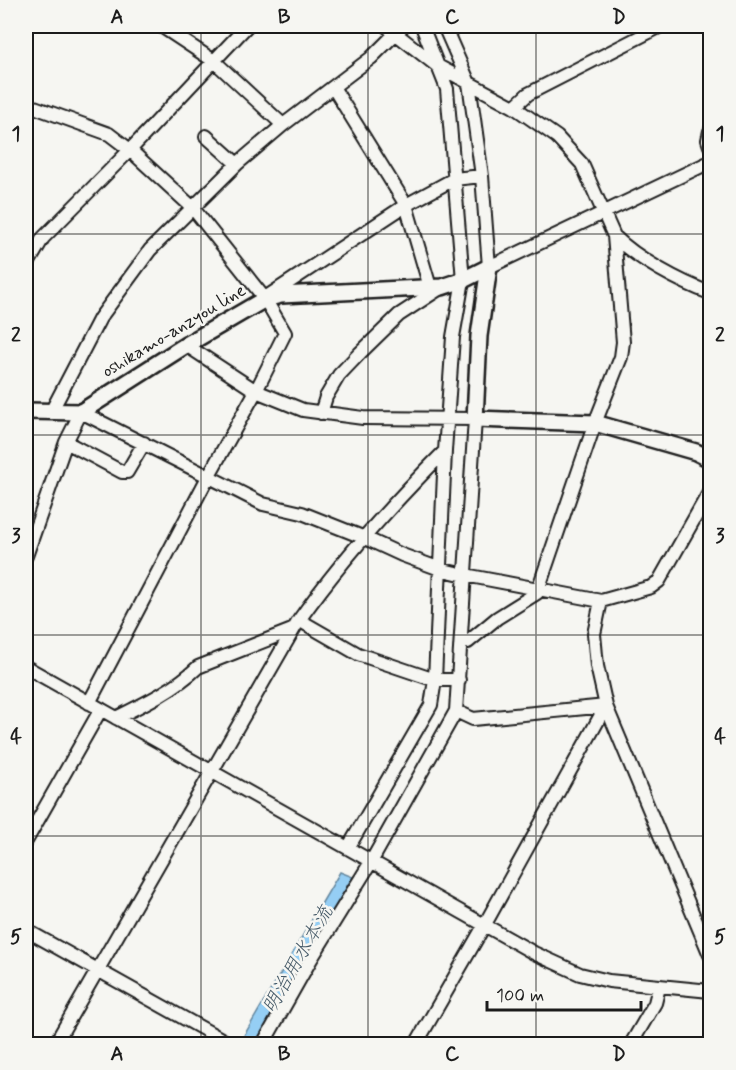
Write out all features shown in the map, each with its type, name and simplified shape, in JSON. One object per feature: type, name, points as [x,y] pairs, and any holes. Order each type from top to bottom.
[{"type":"main road","name":"oshikamo-anzyou line","points":[[81,412],[186,345],[265,299],[281,295],[436,287],[465,279],[486,268]]},
{"type":"main road","points":[[486,268],[473,419],[595,423],[696,452],[711,459]]},
{"type":"main road","points":[[26,411],[81,412]]},
{"type":"street","points":[[161,26],[214,61],[283,124]]},
{"type":"street","points":[[26,267],[43,238],[247,26]]},
{"type":"street","points":[[386,26],[400,29],[436,65],[514,107],[556,137],[582,164],[614,236],[621,357],[595,423],[537,593],[497,618],[468,642],[461,643]]},
{"type":"street","points":[[350,849],[431,705],[435,680],[445,451],[449,420],[453,337],[465,279],[447,89],[422,26]]},
{"type":"street","points":[[444,26],[466,80],[482,176],[486,268],[711,162]]},
{"type":"street","points":[[514,107],[528,94],[642,30],[661,26]]},
{"type":"street","points":[[51,412],[100,318],[150,250],[237,164],[283,124],[371,58],[400,29]]},
{"type":"street","points":[[321,413],[326,397],[339,375],[399,315],[436,287],[406,205],[333,87]]},
{"type":"street","points":[[26,104],[109,134],[130,150],[192,207],[265,299],[285,333],[89,703]]},
{"type":"street","points":[[711,131],[708,141],[711,146]]},
{"type":"street","points":[[206,136],[237,164]]},
{"type":"street","points":[[265,299],[406,205],[454,179],[482,176]]},
{"type":"street","points":[[614,236],[657,267],[711,293]]},
{"type":"street","points":[[186,345],[256,391],[303,410],[363,418],[473,419],[456,711],[262,1044]]},
{"type":"street","points":[[26,556],[66,442],[81,412],[209,475],[262,504],[302,513],[402,555],[441,569],[601,601],[651,587],[659,581],[711,491]]},
{"type":"street","points":[[66,442],[122,472],[127,472],[144,443]]},
{"type":"street","points":[[55,1044],[295,625],[328,578],[402,494],[445,451]]},
{"type":"street","points":[[601,601],[594,634],[597,666],[606,706],[711,955]]},
{"type":"street","points":[[116,718],[162,693],[189,676],[198,667],[295,625],[358,654],[435,680],[459,680]]},
{"type":"street","points":[[26,667],[534,953],[580,974],[609,981],[711,991]]},
{"type":"street","points":[[456,711],[473,719],[606,706]]},
{"type":"street","points":[[416,1044],[606,706]]},
{"type":"street","points":[[26,841],[101,710]]},
{"type":"street","points":[[26,930],[231,1044]]},
{"type":"street","points":[[631,1044],[655,1003],[659,987]]},
{"type":"water","name":"明治用水本流","points":[[340,872],[353,877],[346,891],[256,1044],[239,1044]]}]
